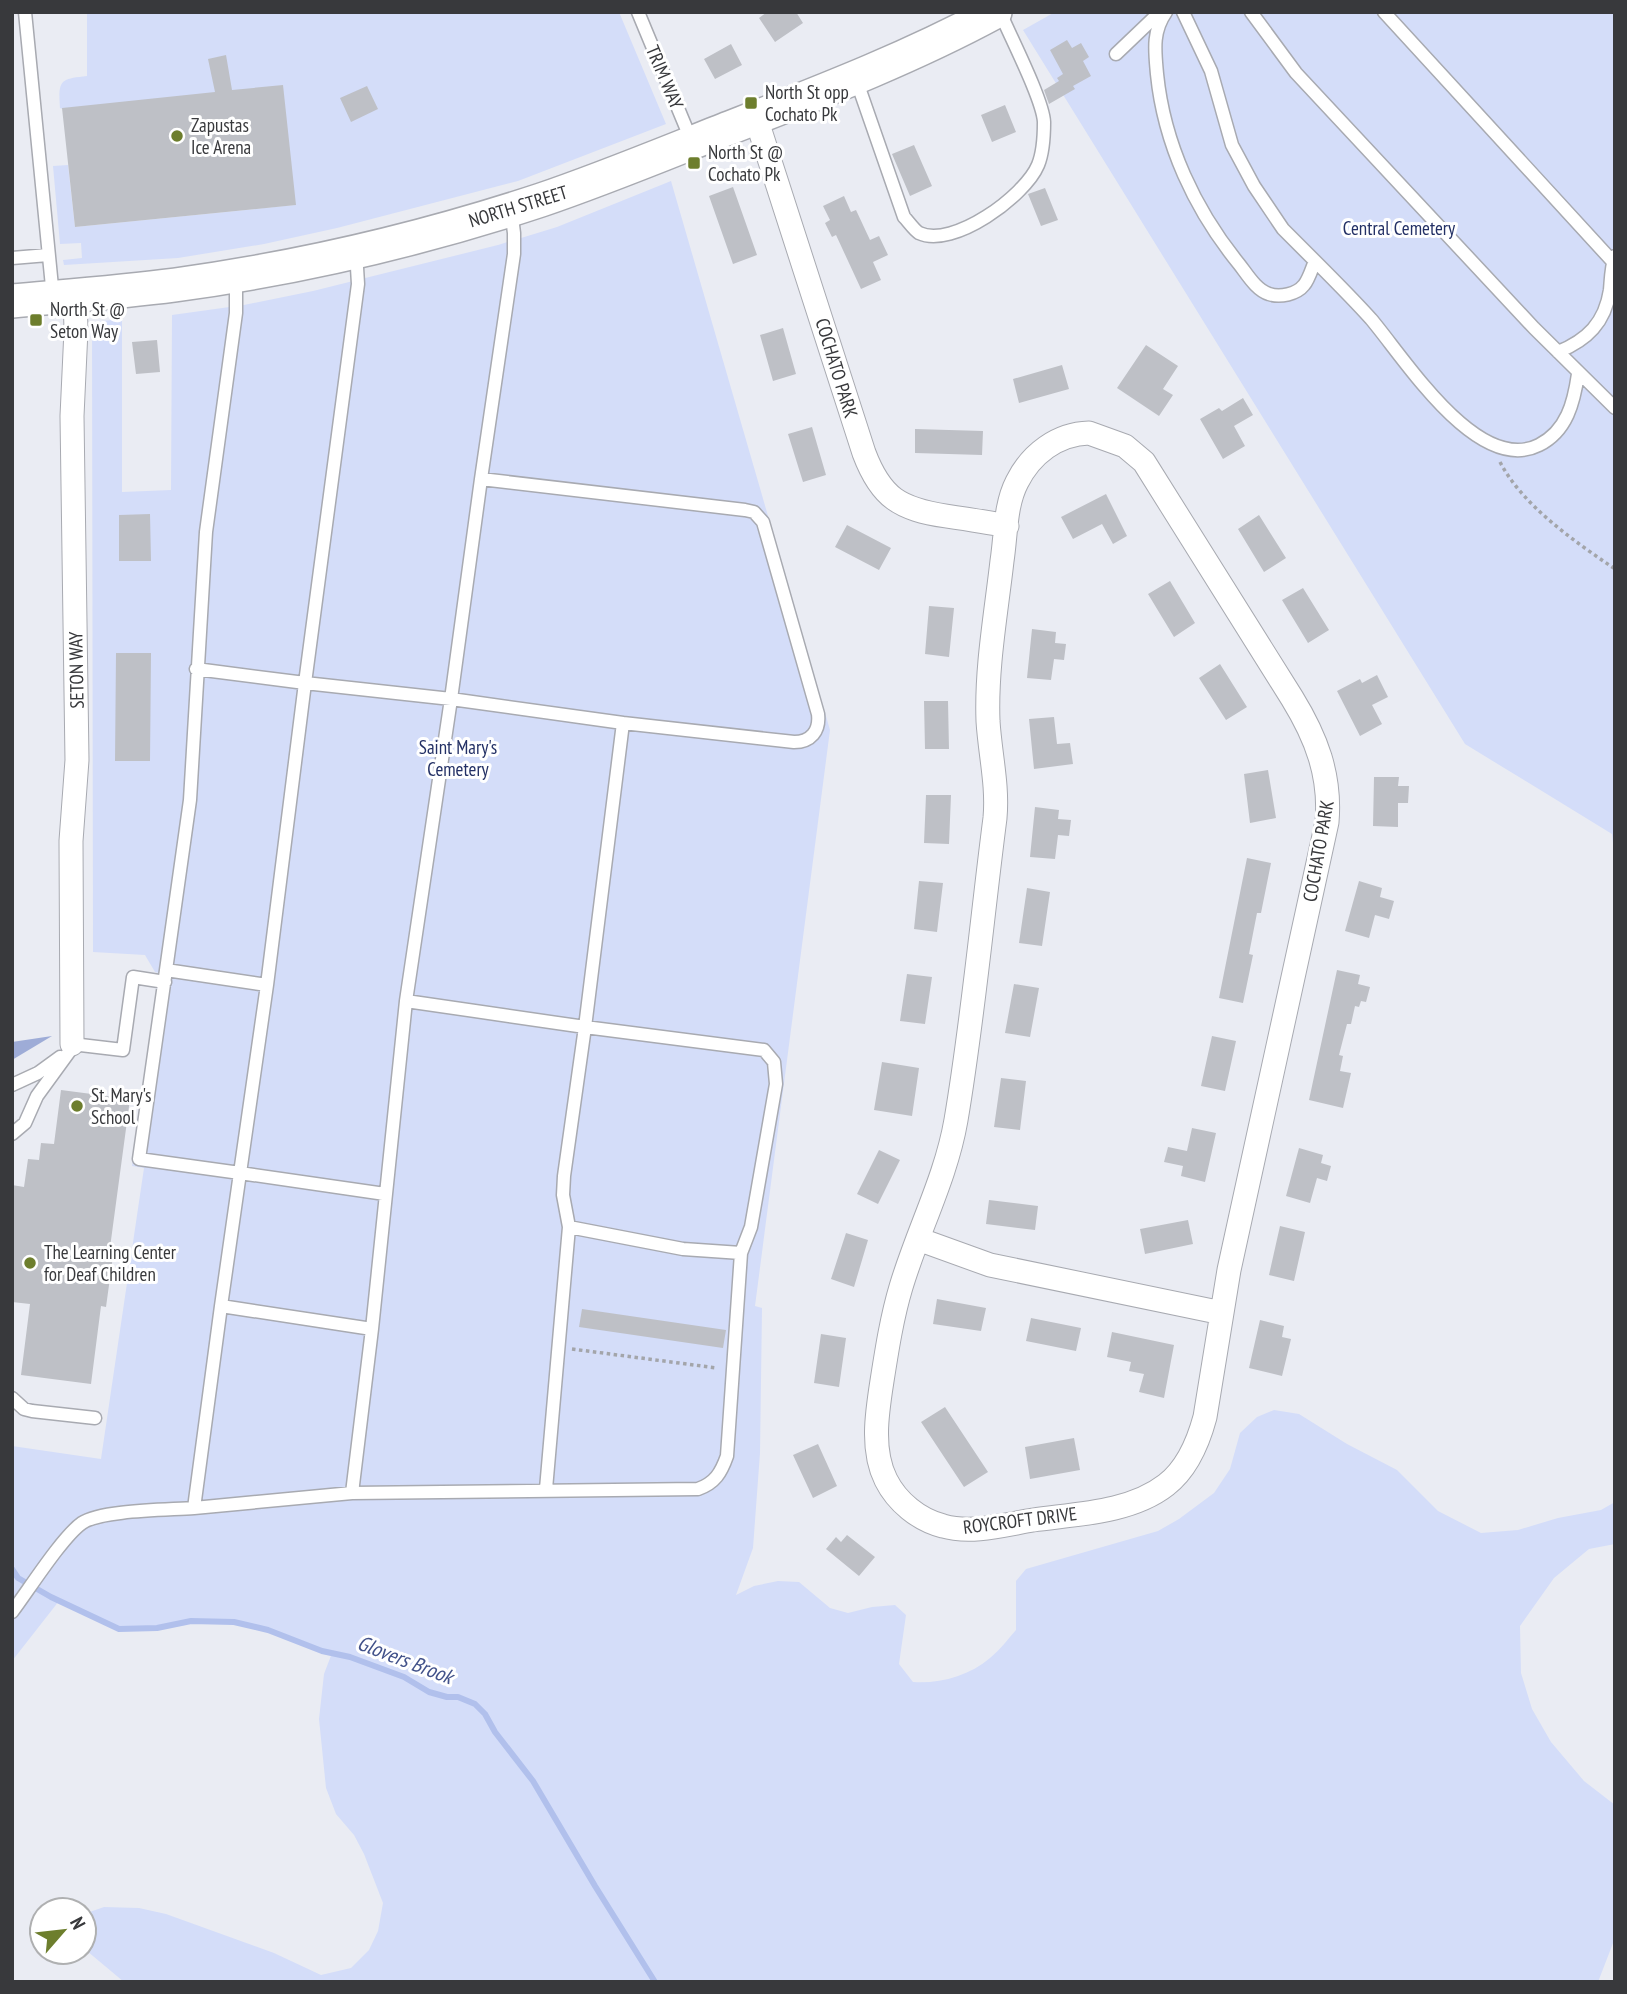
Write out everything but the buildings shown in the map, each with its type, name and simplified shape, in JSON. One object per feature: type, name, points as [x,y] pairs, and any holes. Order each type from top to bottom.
[{"type":"main road","name":"NORTH STREET","points":[[12,301],[157,287],[236,275],[356,251],[511,209],[579,186],[856,78],[998,12]]},
{"type":"street","name":"COCHATO PARK","points":[[756,118],[864,453],[875,478],[891,497],[913,510],[1007,526]]},
{"type":"street","name":"SETON WAY","points":[[64,296],[76,330],[72,416],[77,760],[70,856],[72,1044]]},
{"type":"street","name":"COCHATO PARK","points":[[891,1326],[901,1285],[943,1175],[956,1118],[995,818],[996,789],[990,739],[989,688],[1007,526],[1016,485],[1028,464],[1046,447],[1068,436],[1089,433],[1125,446],[1151,472],[1302,713],[1323,762],[1328,792],[1327,822],[1222,1313],[1210,1382]]},
{"type":"street","points":[[918,1239],[990,1265],[1222,1313]]},
{"type":"street","name":"ROYCROFT DRIVE","points":[[891,1326],[876,1429],[884,1477],[909,1509],[931,1522],[956,1528],[982,1528],[1091,1512],[1132,1502],[1155,1492],[1176,1476],[1194,1448],[1205,1417],[1210,1382]]},
{"type":"lane","points":[[25,12],[48,255],[64,296]]},
{"type":"lane","name":"TRIM WAY","points":[[638,12],[692,142]]},
{"type":"lane","points":[[856,78],[904,217],[918,233],[942,236],[973,225],[1017,193],[1037,166],[1043,142],[1044,119],[998,12]]},
{"type":"lane","points":[[1116,54],[1160,12]]},
{"type":"lane","points":[[1166,12],[1156,34],[1155,47],[1166,127],[1180,167],[1215,232],[1253,282],[1270,295],[1283,295],[1304,286],[1315,261]]},
{"type":"lane","points":[[1184,12],[1212,71],[1232,145],[1254,186],[1283,229],[1370,318],[1455,419],[1474,436],[1494,447],[1512,452],[1531,450],[1557,433],[1571,408],[1578,374]]},
{"type":"lane","points":[[1251,12],[1296,73],[1578,374],[1615,408]]},
{"type":"lane","points":[[1384,12],[1614,260],[1609,293],[1601,320],[1584,339],[1558,352]]},
{"type":"lane","points":[[352,1493],[397,1098],[405,1002],[451,699],[513,254],[511,209]]},
{"type":"lane","points":[[194,1508],[267,985],[304,683],[358,284],[356,251]]},
{"type":"lane","points":[[12,258],[48,255]]},
{"type":"lane","points":[[236,275],[236,313],[206,532],[189,809],[139,1160],[385,1194]]},
{"type":"lane","points":[[196,668],[623,723],[794,742],[805,741],[814,734],[819,724],[818,714],[763,522],[754,512],[481,479]]},
{"type":"lane","points":[[546,1489],[569,1227],[563,1195],[564,1176],[623,723]]},
{"type":"lane","points":[[12,1085],[49,1065],[72,1044],[123,1050],[133,977],[165,976],[267,985]]},
{"type":"lane","points":[[12,1612],[74,1531],[90,1519],[99,1517],[352,1493],[698,1489],[707,1486],[721,1471],[727,1456],[741,1252],[751,1227],[776,1084],[774,1062],[764,1050],[405,1002]]},
{"type":"lane","points":[[12,1134],[25,1123],[37,1096],[72,1044]]},
{"type":"lane","points":[[569,1227],[683,1249],[741,1252]]},
{"type":"lane","points":[[221,1306],[372,1329]]},
{"type":"lane","points":[[12,1398],[24,1409],[32,1411],[94,1418]]},
{"type":"path","points":[[1494,447],[1497,458],[1515,486],[1575,542],[1615,569]]},
{"type":"path","points":[[559,1347],[733,1370]]},
{"type":"green space","points":[[87,12],[619,12],[666,124],[518,181],[337,228],[264,244],[178,258],[64,265],[63,260],[82,258],[81,243],[60,244],[53,166],[68,165],[75,227],[295,205],[60,108],[63,83],[71,78],[87,76]]},
{"type":"green space","name":"Central Cemetery","points":[[1055,12],[1615,12],[1615,861],[1612,834],[1465,744],[1023,30]]},
{"type":"green space","name":"Saint Mary's Cemetery","points":[[671,181],[830,730],[755,1306],[762,1308],[760,1453],[753,1548],[736,1595],[754,1586],[778,1581],[799,1582],[830,1608],[848,1613],[895,1605],[906,1615],[899,1664],[913,1682],[953,1678],[982,1664],[997,1652],[1016,1630],[1016,1581],[1026,1569],[1158,1531],[1179,1519],[1214,1493],[1230,1469],[1240,1433],[1257,1417],[1274,1410],[1299,1414],[1347,1444],[1397,1470],[1438,1511],[1481,1533],[1518,1530],[1558,1518],[1601,1510],[1615,1502],[1615,1544],[1589,1549],[1554,1578],[1520,1626],[1521,1673],[1532,1709],[1551,1742],[1584,1781],[1615,1805],[1615,1938],[1598,1982],[124,1982],[98,1960],[98,1909],[139,1908],[166,1914],[274,1953],[321,1975],[351,1968],[369,1950],[378,1931],[383,1903],[364,1854],[354,1835],[336,1814],[326,1788],[319,1719],[324,1674],[332,1653],[268,1630],[234,1622],[191,1621],[157,1628],[119,1629],[59,1601],[12,1661],[12,1446],[101,1459],[144,1168],[132,1166],[159,973],[155,972],[145,955],[93,952],[92,322],[122,319],[122,492],[171,490],[172,315],[244,305],[313,291],[498,245],[557,227]]},
{"type":"shaded area","points":[[52,1036],[12,1060],[12,1042]]},
{"type":"waterway","name":"Glovers Brook","points":[[12,1569],[18,1578],[51,1597],[119,1629],[157,1628],[191,1621],[234,1622],[268,1630],[322,1651],[350,1657],[404,1677],[429,1692],[458,1697],[475,1704],[533,1781],[655,1982]]},
{"type":"place","name":"North St opp Cochato Pk","points":[[751,103]]},
{"type":"place","name":"Zapustas Ice Arena","points":[[177,136]]},
{"type":"place","name":"North St @ Cochato Pk","points":[[694,163]]},
{"type":"place","name":"North St @ Seton Way","points":[[36,320]]},
{"type":"place","name":"St. Mary's School","points":[[77,1106]]},
{"type":"place","name":"The Learning Center for Deaf Children","points":[[30,1263]]}]
